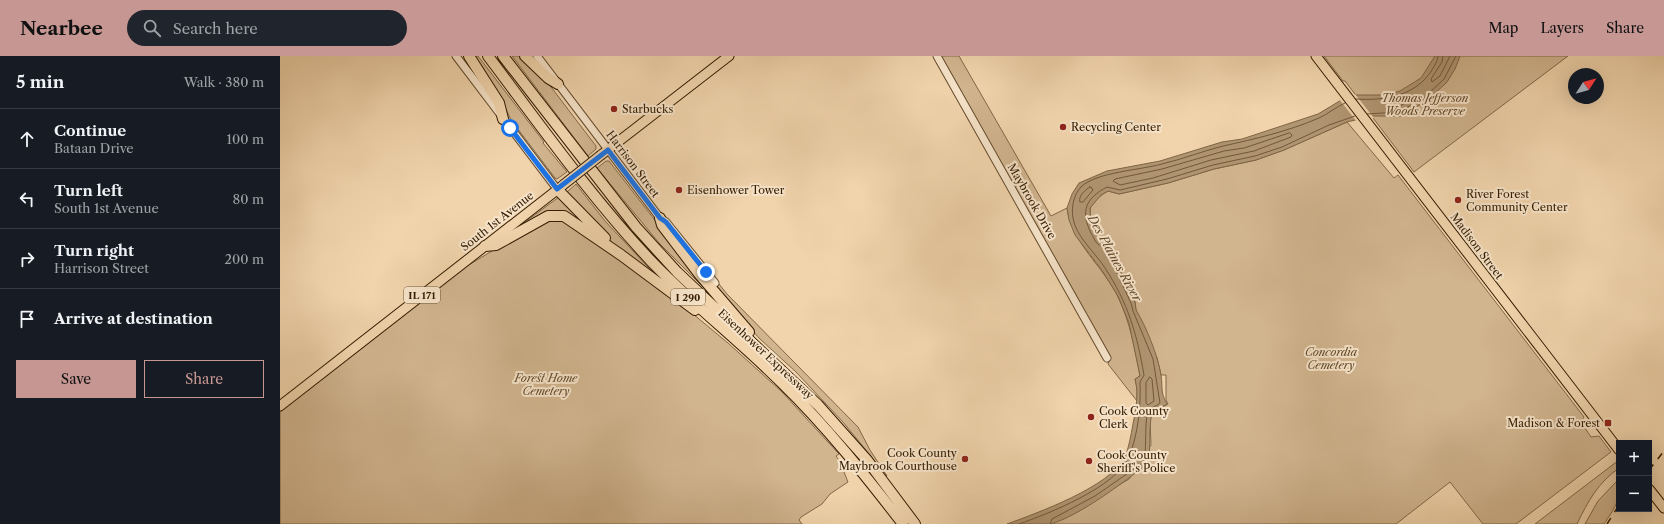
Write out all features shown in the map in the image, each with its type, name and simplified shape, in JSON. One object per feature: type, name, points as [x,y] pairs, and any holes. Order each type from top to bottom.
[{"type":"highway","points":[[469,56],[499,103],[503,118]]},
{"type":"highway","name":"Eisenhower Expressway","points":[[488,56],[605,209],[652,262],[781,382],[823,425],[846,451],[903,524]]},
{"type":"highway","name":"Eisenhower Expressway","points":[[503,56],[636,227],[677,272],[805,392],[836,424],[867,460],[916,524]]},
{"type":"highway","points":[[524,56],[548,78],[558,84]]},
{"type":"highway","points":[[560,187],[621,255]]},
{"type":"highway","points":[[485,246],[496,245],[541,219],[555,215],[570,218],[692,309],[710,317]]},
{"type":"highway","points":[[660,218],[662,225],[700,275],[746,328],[760,349]]},
{"type":"main road","name":"South 1st Avenue","points":[[280,406],[729,56]]},
{"type":"main road","name":"Madison Street","points":[[1316,56],[1616,446]]},
{"type":"main road","points":[[1652,493],[1664,508]]},
{"type":"street","points":[[456,56],[503,118],[560,187]]},
{"type":"street","name":"Harrison Street","points":[[537,56],[605,152],[660,218],[666,222],[715,282]]},
{"type":"street","name":"Maybrook Drive","points":[[937,56],[1106,358]]},
{"type":"green space","points":[[472,56],[478,56],[544,142],[543,143],[567,172],[557,179],[555,178],[511,120],[504,105]]},
{"type":"green space","points":[[512,56],[521,56],[551,87],[596,146],[596,149],[588,156]]},
{"type":"green space","points":[[940,56],[959,56],[1051,216],[1067,208],[1070,220],[1081,243],[1112,286],[1126,316],[1134,346],[1140,376],[1135,379],[1137,401],[1108,364],[1110,358]]},
{"type":"green space","name":"Thomas Jefferson Woods Preserve","points":[[1324,56],[1568,56],[1414,172],[1345,81],[1343,81]]},
{"type":"green space","name":"Concordia Cemetery","points":[[1347,122],[1394,178],[1398,175],[1584,417],[1581,422],[1591,437],[1599,436],[1611,452],[1516,524],[1483,524],[1450,482],[1396,524],[1049,524],[1071,514],[1129,479],[1151,445],[1150,421],[1152,413],[1168,404],[1166,400],[1166,375],[1161,375],[1157,358],[1136,310],[1135,302],[1107,242],[1102,243],[1100,241],[1093,225],[1090,213],[1094,202],[1108,191],[1119,194],[1168,183],[1214,169],[1256,160],[1284,150]]},
{"type":"green space","points":[[606,161],[609,161],[709,290],[708,292],[659,243],[597,168]]},
{"type":"green space","points":[[576,184],[605,221],[662,282],[625,255],[570,200],[567,192]]},
{"type":"green space","points":[[559,197],[602,238],[571,216],[521,225]]},
{"type":"green space","name":"Forest Home Cemetery","points":[[560,218],[681,304],[728,343],[782,392],[839,454],[836,456],[846,470],[844,472],[848,482],[830,494],[822,504],[801,517],[799,520],[802,524],[280,524],[280,412],[467,266],[540,222]]},
{"type":"green space","points":[[719,284],[727,294],[858,427],[870,450],[887,476],[843,422],[796,372],[760,339],[714,288]]},
{"type":"green space","points":[[1616,462],[1616,471],[1599,486],[1577,524],[1535,524]]},
{"type":"green space","points":[[1616,482],[1616,504],[1604,524],[1585,524],[1598,501]]},
{"type":"water","points":[[1435,56],[1460,56],[1455,69],[1447,82],[1428,100],[1401,116],[1372,116],[1347,122],[1284,150],[1256,160],[1214,169],[1168,183],[1119,194],[1108,191],[1101,195],[1090,208],[1091,224],[1100,241],[1102,243],[1107,242],[1135,302],[1136,310],[1148,333],[1157,359],[1163,393],[1167,404],[1152,413],[1147,464],[1126,480],[1087,507],[1061,520],[1050,524],[1007,524],[1072,498],[1104,479],[1117,468],[1125,457],[1131,437],[1137,401],[1135,379],[1140,376],[1129,323],[1118,296],[1101,269],[1075,235],[1069,220],[1067,208],[1072,194],[1079,183],[1107,171],[1160,161],[1222,142],[1242,139],[1318,114],[1343,99],[1356,95],[1386,95],[1400,91],[1421,78]]},
{"type":"pier","points":[[1355,94],[1374,118],[1357,122],[1339,99]]},
{"type":"railway","points":[[1652,466],[1664,451]]},
{"type":"railway","points":[[1607,524],[1616,510]]},
{"type":"place","name":"Starbucks","points":[[614,109]]},
{"type":"place","name":"Recycling Center","points":[[1063,127]]},
{"type":"place","name":"Eisenhower Tower","points":[[679,190]]},
{"type":"place","name":"River Forest Community Center","points":[[1458,200]]},
{"type":"place","name":"Cook County Clerk","points":[[1091,417]]},
{"type":"place","name":"Madison & Forest","points":[[1608,423]]},
{"type":"place","name":"Cook County Maybrook Courthouse","points":[[965,459]]},
{"type":"place","name":"Cook County Sheriff's Police","points":[[1089,461]]},
{"type":"route","points":[[510,128],[557,189],[608,150],[660,218],[666,222],[706,272]]},
{"type":"water label","name":"Des Plaines River","points":[[1115,258]]}]
